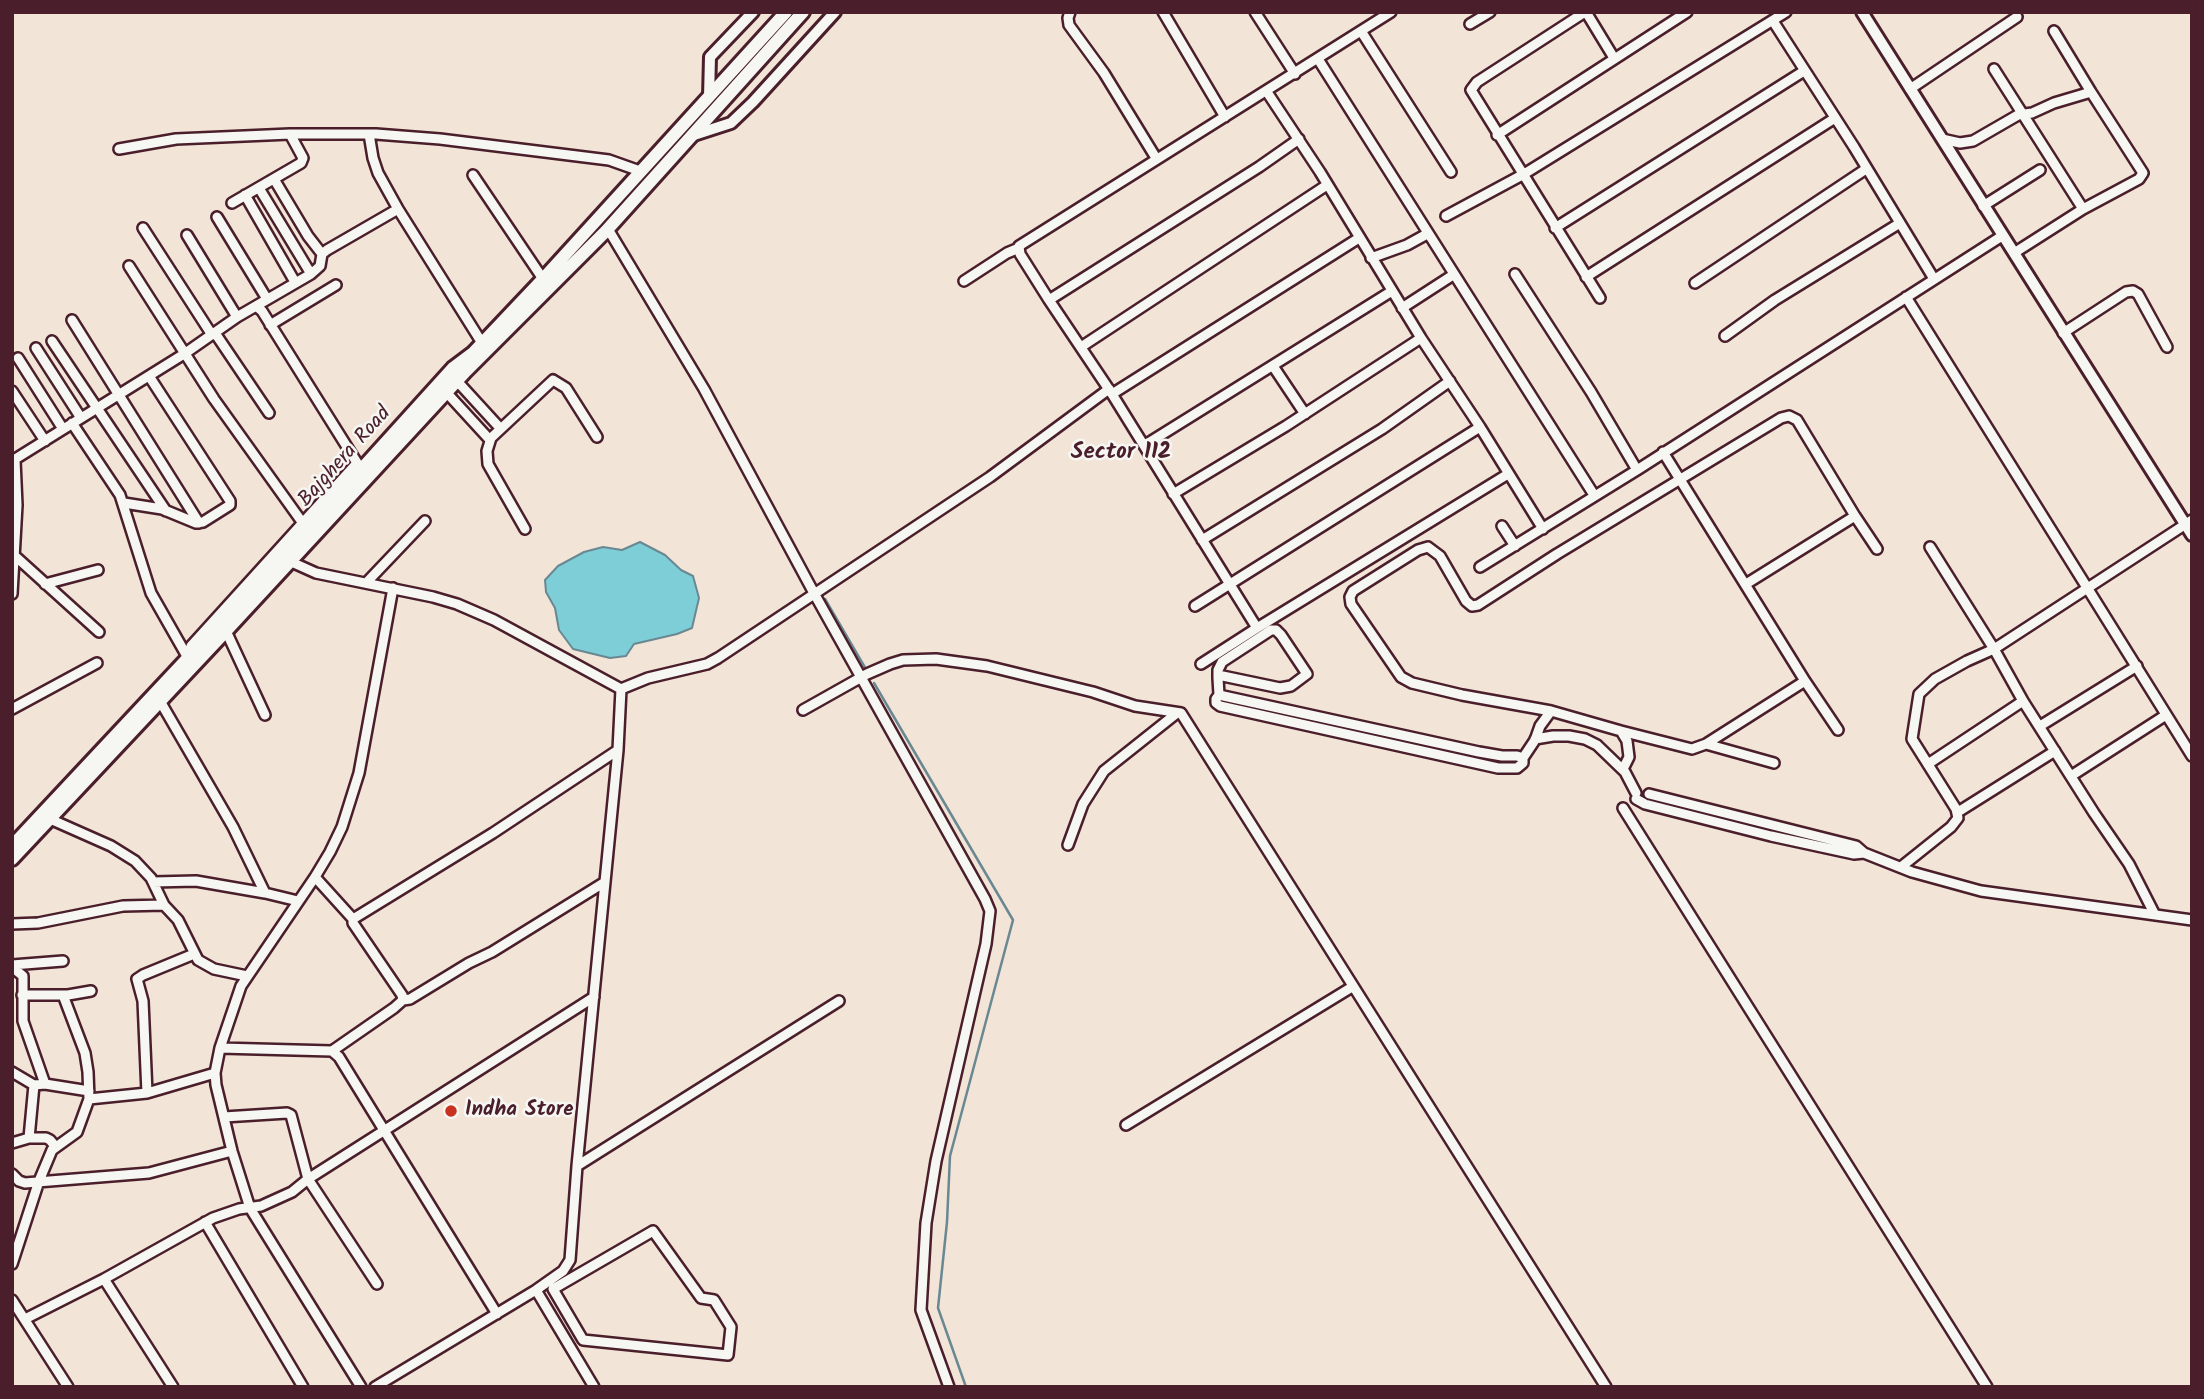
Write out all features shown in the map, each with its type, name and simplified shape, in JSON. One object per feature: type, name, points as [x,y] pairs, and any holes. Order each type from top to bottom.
[{"type":"main road","name":"Bajghera Road","points":[[12,859],[226,631],[286,559],[305,526],[453,368],[473,353],[786,12]]},
{"type":"main road","name":"Bajghera Road","points":[[12,846],[186,656],[286,559],[466,371],[608,229],[803,12]]},
{"type":"main road","points":[[572,245],[581,257]]},
{"type":"street","points":[[709,97],[710,57],[753,12]]},
{"type":"street","points":[[694,135],[731,123],[835,12]]},
{"type":"street","points":[[1070,12],[1069,25],[1104,73],[1156,158]]},
{"type":"street","points":[[1163,12],[1224,117]]},
{"type":"street","points":[[1255,12],[1295,74]]},
{"type":"street","points":[[964,281],[1391,12]]},
{"type":"street","points":[[1470,24],[1490,12]]},
{"type":"street","points":[[1600,298],[1471,93],[1472,86],[1585,12],[1614,58]]},
{"type":"street","points":[[1497,135],[1687,12]]},
{"type":"street","points":[[1446,216],[1524,174],[1786,12]]},
{"type":"street","points":[[1863,12],[2063,333],[2188,522],[2192,536]]},
{"type":"street","points":[[1910,89],[2017,17]]},
{"type":"street","points":[[1773,21],[1934,279]]},
{"type":"street","points":[[2014,253],[2083,209],[2139,179],[2143,173],[2054,31]]},
{"type":"street","points":[[1361,32],[1451,172]]},
{"type":"street","points":[[1318,59],[1594,495]]},
{"type":"street","points":[[1994,69],[2083,209]]},
{"type":"street","points":[[1555,228],[1804,71]]},
{"type":"street","points":[[1267,92],[1543,529]]},
{"type":"street","points":[[1942,139],[1960,143],[1973,141],[2022,114],[2091,92]]},
{"type":"street","points":[[1586,277],[1835,118]]},
{"type":"street","points":[[232,203],[303,160],[290,134]]},
{"type":"street","points":[[119,149],[176,139],[369,134],[440,139],[609,160],[640,171]]},
{"type":"street","points":[[369,134],[375,166],[398,209],[482,343]]},
{"type":"street","points":[[1049,300],[1299,139]]},
{"type":"street","points":[[1695,283],[1866,169]]},
{"type":"street","points":[[1983,206],[2040,170]]},
{"type":"street","points":[[473,174],[542,279]]},
{"type":"street","points":[[12,594],[17,505],[13,460],[320,266],[322,254],[274,179]]},
{"type":"street","points":[[1081,347],[1327,185]]},
{"type":"street","points":[[258,188],[311,274]]},
{"type":"street","points":[[245,195],[295,282]]},
{"type":"street","points":[[322,254],[398,209]]},
{"type":"street","points":[[218,217],[267,299]]},
{"type":"street","points":[[1725,336],[1775,300],[1900,223]]},
{"type":"street","points":[[143,228],[269,413]]},
{"type":"street","points":[[608,229],[704,389],[991,914],[936,1161],[925,1236],[921,1315],[940,1358],[949,1387]]},
{"type":"street","points":[[1371,258],[1407,245],[1427,234]]},
{"type":"street","points":[[187,235],[237,317]]},
{"type":"street","points":[[1480,567],[1637,470],[2002,236]]},
{"type":"street","points":[[286,559],[316,573],[445,600],[494,620],[621,689],[649,678],[713,661],[990,478],[1111,391],[1359,238]]},
{"type":"street","points":[[1019,248],[1020,254],[1111,391],[1257,628]]},
{"type":"street","points":[[36,348],[124,503],[130,531],[151,593],[186,656],[305,526],[214,399],[129,267]]},
{"type":"street","points":[[1515,274],[1591,391],[1637,470]]},
{"type":"street","points":[[1402,308],[1453,275]]},
{"type":"street","points":[[270,325],[336,285]]},
{"type":"street","points":[[1145,445],[1392,291]]},
{"type":"street","points":[[2063,333],[2126,292],[2133,291],[2138,294],[2167,347]]},
{"type":"street","points":[[1906,297],[2192,756]]},
{"type":"street","points":[[256,306],[359,467]]},
{"type":"street","points":[[72,320],[200,523]]},
{"type":"street","points":[[1173,494],[1305,414],[1421,338]]},
{"type":"street","points":[[52,341],[166,511]]},
{"type":"street","points":[[18,358],[64,429]]},
{"type":"street","points":[[1273,366],[1305,414]]},
{"type":"street","points":[[124,503],[166,511],[200,523],[228,507],[230,501],[149,376]]},
{"type":"street","points":[[525,529],[488,464],[486,451],[490,440],[553,380],[566,388],[597,437]]},
{"type":"street","points":[[457,381],[500,428]]},
{"type":"street","points":[[1202,540],[1382,429],[1450,382]]},
{"type":"street","points":[[12,391],[45,442]]},
{"type":"street","points":[[446,392],[490,440]]},
{"type":"street","points":[[1805,681],[1706,744],[1692,749],[1551,711],[1462,695],[1405,680],[1398,674],[1357,613],[1352,604],[1352,594],[1357,588],[1418,550],[1428,547],[1440,556],[1466,601],[1472,606],[1478,605],[1557,554],[1789,416],[1797,421],[1877,549]]},
{"type":"street","points":[[1195,606],[1480,427]]},
{"type":"street","points":[[1663,453],[1838,730]]},
{"type":"street","points":[[1201,664],[1508,474]]},
{"type":"street","points":[[1745,584],[1855,516]]},
{"type":"street","points":[[366,583],[425,521]]},
{"type":"street","points":[[1901,867],[1951,827],[1957,821],[1958,812],[1912,739],[1918,696],[1935,679],[1967,660],[1994,649],[2188,522]]},
{"type":"street","points":[[1502,526],[1515,546]]},
{"type":"street","points":[[1930,547],[2023,701],[2129,864],[2155,915]]},
{"type":"street","points":[[15,556],[99,632]]},
{"type":"street","points":[[45,584],[98,570]]},
{"type":"street","points":[[362,1387],[250,1208],[232,1151],[215,1073],[235,1002],[247,976],[330,852],[342,827],[359,774],[393,588]]},
{"type":"street","points":[[1218,675],[1280,688],[1291,686],[1307,674],[1281,635],[1273,630],[1226,658],[1220,665],[1218,675],[1219,695],[1216,703],[1220,706],[1505,769],[1517,768],[1523,763],[1540,726],[1551,711]]},
{"type":"street","points":[[226,631],[264,715]]},
{"type":"street","points":[[803,710],[861,677],[904,660],[936,659],[958,661],[1046,680],[1135,706],[1181,713],[1606,1387]]},
{"type":"street","points":[[12,709],[97,663]]},
{"type":"street","points":[[2040,726],[2137,666]]},
{"type":"street","points":[[375,1387],[536,1290],[563,1271],[570,1260],[576,1166],[618,750],[621,689]]},
{"type":"street","points":[[1219,695],[1460,748],[1523,758]]},
{"type":"street","points":[[160,701],[233,827],[265,892]]},
{"type":"street","points":[[1928,764],[2023,701]]},
{"type":"street","points":[[1068,845],[1083,804],[1104,771],[1177,713]]},
{"type":"street","points":[[2071,775],[2166,715]]},
{"type":"street","points":[[1621,731],[1629,757],[1623,769]]},
{"type":"street","points":[[1535,739],[1563,735],[1585,739],[1597,745],[1623,769],[1640,802],[1677,807]]},
{"type":"street","points":[[1706,744],[1774,763]]},
{"type":"street","points":[[1457,759],[1460,748]]},
{"type":"street","points":[[353,919],[493,833],[618,750]]},
{"type":"street","points":[[1958,812],[2055,751]]},
{"type":"street","points":[[1648,794],[1677,807],[1770,836],[1854,854],[1864,853],[1929,877],[1990,893],[2192,920]]},
{"type":"street","points":[[1623,808],[1987,1387]]},
{"type":"street","points":[[50,819],[80,831],[135,861],[153,882],[164,905],[178,920],[198,960],[207,966],[247,976]]},
{"type":"street","points":[[314,877],[353,919],[353,923],[403,1000]]},
{"type":"street","points":[[153,882],[196,881],[265,892],[298,901]]},
{"type":"street","points":[[332,1051],[403,1000],[492,952],[605,882]]},
{"type":"street","points":[[12,924],[38,923],[123,906],[164,905]]},
{"type":"street","points":[[147,1093],[143,1001],[138,979],[194,954]]},
{"type":"street","points":[[12,966],[63,961]]},
{"type":"street","points":[[12,966],[23,976],[24,1024],[45,1084]]},
{"type":"street","points":[[1126,1125],[1352,987]]},
{"type":"street","points":[[22,995],[63,995],[92,990]]},
{"type":"street","points":[[12,1264],[39,1181],[55,1146],[66,1142],[77,1132],[89,1095],[85,1053],[63,995]]},
{"type":"street","points":[[25,1320],[205,1222],[279,1199],[594,997]]},
{"type":"street","points":[[576,1166],[839,1001]]},
{"type":"street","points":[[220,1048],[332,1051],[340,1057],[497,1314]]},
{"type":"street","points":[[12,1072],[34,1085],[45,1084],[89,1095],[147,1093],[215,1073]]},
{"type":"street","points":[[29,1138],[34,1085]]},
{"type":"street","points":[[224,1117],[289,1113],[308,1179],[377,1284]]},
{"type":"street","points":[[12,1143],[29,1138],[46,1138],[55,1146]]},
{"type":"street","points":[[12,1174],[22,1183],[149,1172],[232,1151]]},
{"type":"street","points":[[205,1222],[303,1387]]},
{"type":"street","points":[[653,1231],[701,1298],[714,1300],[731,1327],[729,1354],[583,1340],[553,1289],[569,1280],[653,1231]]},
{"type":"street","points":[[563,1271],[569,1280]]},
{"type":"street","points":[[104,1279],[173,1387]]},
{"type":"street","points":[[536,1290],[594,1387]]},
{"type":"street","points":[[12,1300],[68,1387]]},
{"type":"water","points":[[640,542],[665,555],[681,570],[693,576],[699,598],[692,628],[634,644],[626,656],[610,658],[573,649],[559,630],[555,608],[546,592],[545,580],[558,566],[584,552],[603,547],[622,550]]},
{"type":"waterway","points":[[825,599],[867,671]]},
{"type":"waterway","points":[[874,683],[1013,920],[950,1156],[947,1222],[938,1308],[966,1387]]},
{"type":"place","name":"Indha Store","points":[[451,1111]]},
{"type":"district","name":"Sector 112","points":[[1121,454]]}]
